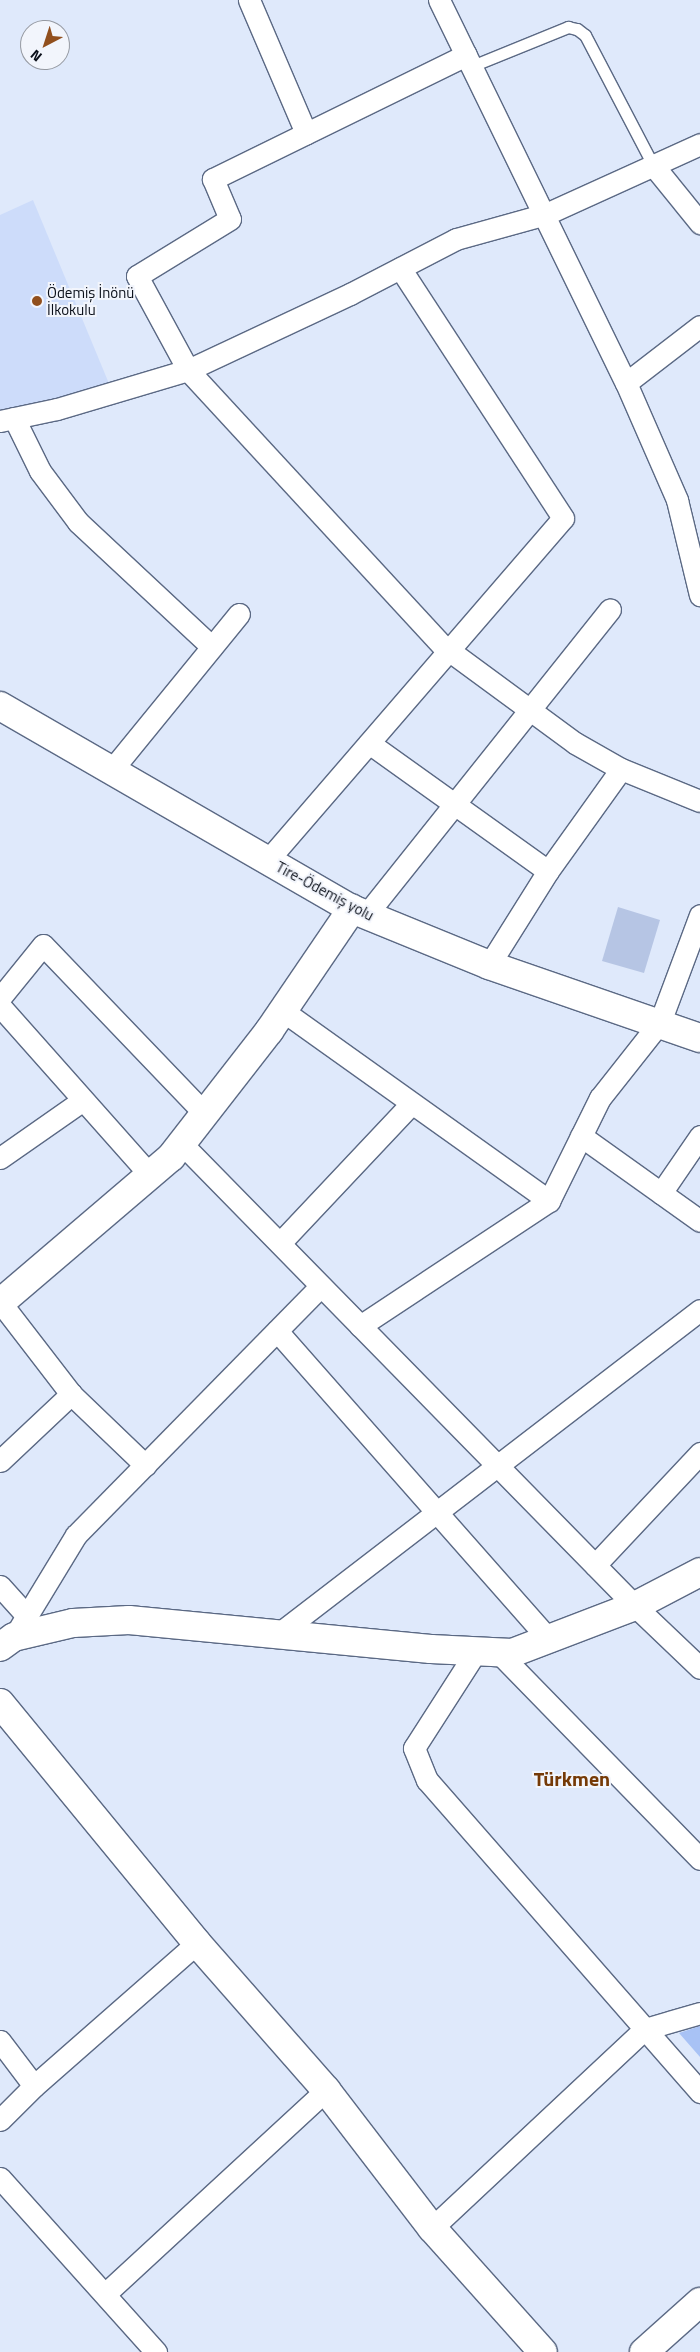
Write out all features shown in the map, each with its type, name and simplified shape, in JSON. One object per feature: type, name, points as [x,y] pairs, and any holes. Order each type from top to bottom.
[{"type":"street","points":[[249,0],[306,133]]},
{"type":"street","points":[[439,0],[546,214],[626,383],[677,500],[700,595]]},
{"type":"street","points":[[469,61],[306,133],[213,179],[230,218],[138,276],[188,370],[332,529],[449,650],[575,743],[622,769],[700,801]]},
{"type":"street","points":[[212,647],[78,522],[40,471],[7,420],[57,409],[188,370],[456,239],[546,214],[700,144]]},
{"type":"street","points":[[653,165],[700,223]]},
{"type":"street","points":[[267,861],[563,518],[400,268]]},
{"type":"street","points":[[626,383],[700,326]]},
{"type":"street","points":[[145,1465],[71,1394],[0,1303],[150,1175],[182,1144],[359,912],[454,805],[610,609]]},
{"type":"street","points":[[110,772],[239,614]]},
{"type":"street","name":"Tire-Ödemiş yolu","points":[[0,706],[110,772],[359,912],[489,965],[660,1022],[700,1038]]},
{"type":"street","points":[[369,743],[548,871]]},
{"type":"street","points":[[489,965],[548,871],[622,769]]},
{"type":"street","points":[[360,1326],[549,1201],[600,1098],[660,1022],[700,915]]},
{"type":"street","points":[[0,998],[43,945],[205,1114]]},
{"type":"street","points":[[0,1006],[150,1175]]},
{"type":"street","points":[[283,1011],[549,1201]]},
{"type":"street","points":[[0,1158],[83,1100]]},
{"type":"street","points":[[280,1243],[412,1103]]},
{"type":"street","points":[[581,1136],[700,1221]]},
{"type":"street","points":[[661,1193],[700,1136]]},
{"type":"street","points":[[182,1144],[635,1606],[700,1668]]},
{"type":"street","points":[[14,1633],[76,1535],[321,1286]]},
{"type":"street","points":[[277,1635],[700,1310]]},
{"type":"street","points":[[277,1330],[550,1641]]},
{"type":"street","points":[[0,1461],[71,1394]]},
{"type":"street","points":[[595,1565],[700,1453]]},
{"type":"street","points":[[14,1633],[73,1623],[129,1620],[277,1635],[487,1653],[512,1653],[550,1641],[635,1606],[700,1572]]},
{"type":"street","points":[[0,1586],[14,1633]]},
{"type":"street","points":[[487,1653],[700,1859]]},
{"type":"street","points":[[487,1653],[414,1748],[427,1780],[700,2092]]},
{"type":"street","points":[[0,1703],[197,1943],[326,2090],[432,2228],[543,2352]]},
{"type":"street","points":[[0,2120],[34,2086],[197,1943]]},
{"type":"street","points":[[432,2228],[645,2029],[700,2013]]},
{"type":"street","points":[[0,2041],[34,2086]]},
{"type":"street","points":[[104,2294],[326,2090]]},
{"type":"street","points":[[0,2178],[156,2352]]},
{"type":"street","points":[[644,2352],[700,2302]]},
{"type":"lane","points":[[469,61],[568,27],[577,29],[585,35],[653,165]]},
{"type":"shaded area","name":"Ödemiş İnönü İlkokulu","points":[[33,200],[110,386],[0,412],[0,215]]},
{"type":"shaded area","points":[[700,2026],[700,2057],[679,2033]]},
{"type":"building","points":[[618,907],[660,920],[644,973],[602,961]]},
{"type":"place","name":"Ödemiş İnönü İlkokulu","points":[[37,301]]},
{"type":"district","name":"Türkmen","points":[[572,1778]]}]
